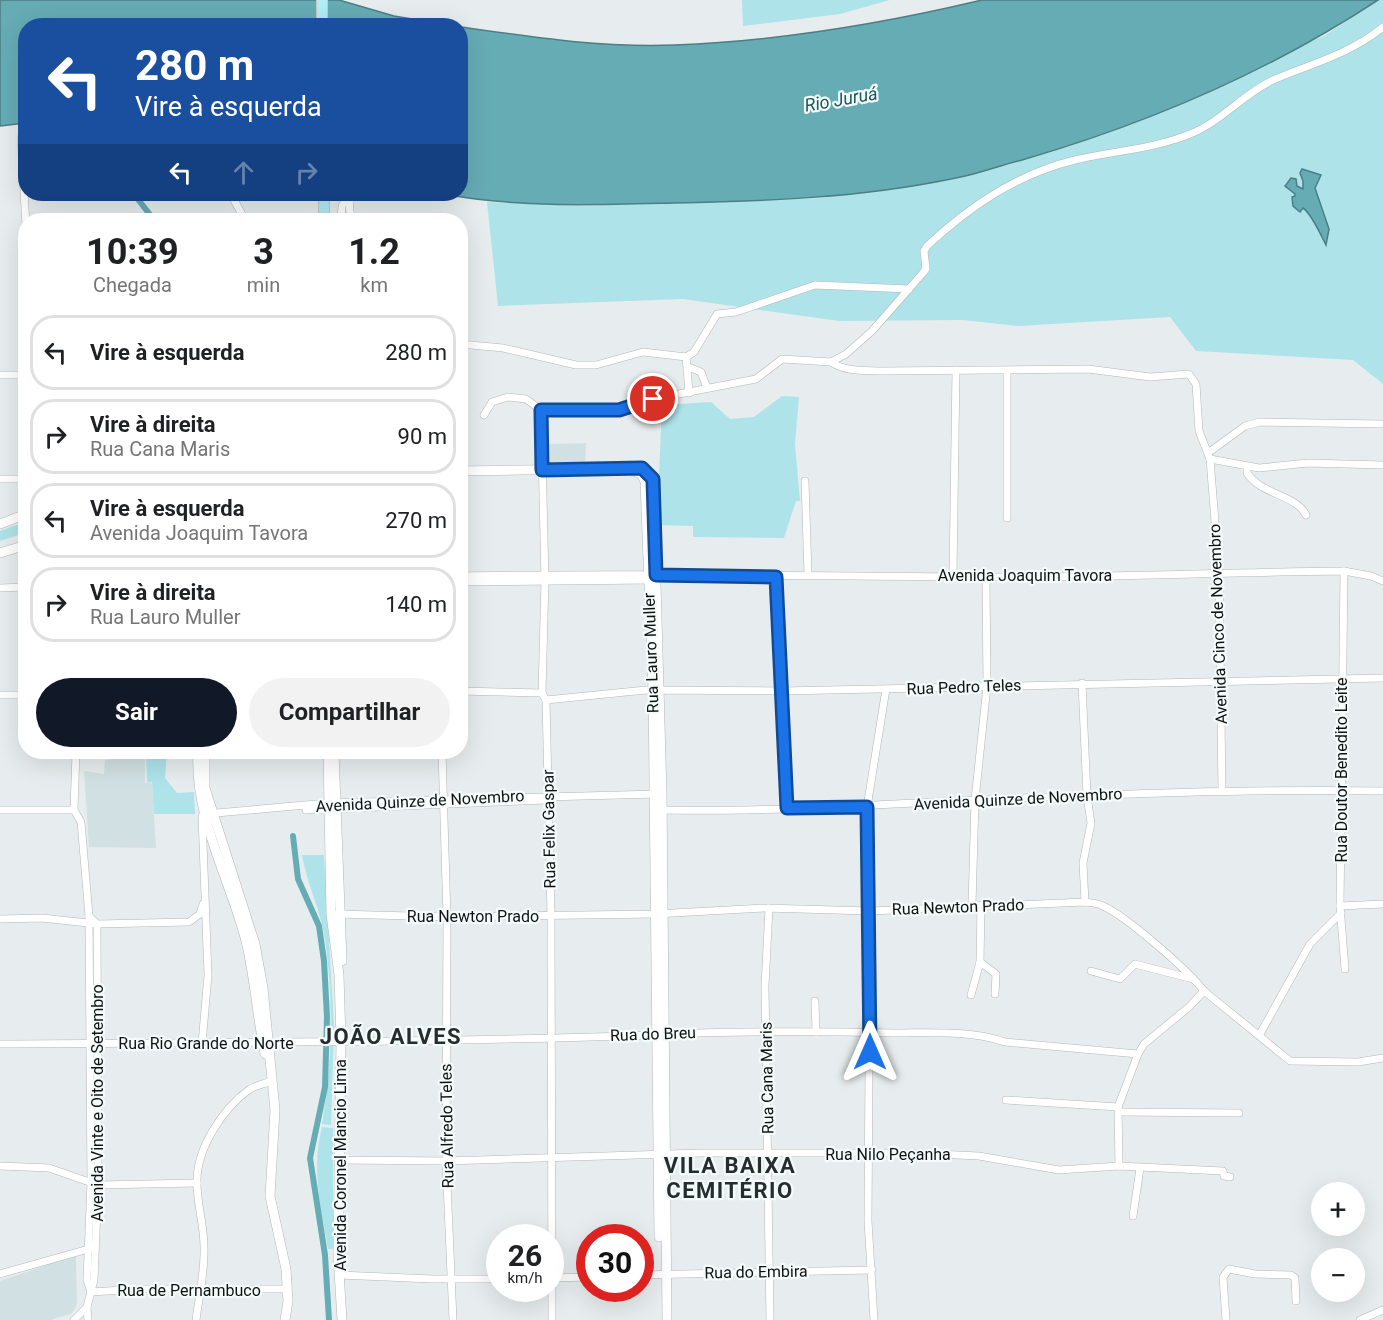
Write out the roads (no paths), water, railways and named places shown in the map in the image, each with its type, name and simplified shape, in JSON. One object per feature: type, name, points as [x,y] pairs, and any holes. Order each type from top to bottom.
[{"type":"main road","points":[[322,0],[322,18]]},
{"type":"main road","points":[[329,0],[329,18]]},
{"type":"main road","name":"Rua Lauro Muller","points":[[542,470],[642,468],[653,479],[663,1302],[666,1320]]},
{"type":"main road","points":[[468,471],[542,470]]},
{"type":"main road","points":[[0,524],[18,517]]},
{"type":"main road","points":[[0,553],[18,547]]},
{"type":"main road","points":[[198,759],[200,789],[206,814],[258,956],[274,1110],[270,1196],[282,1246],[288,1289],[285,1320]]},
{"type":"main road","points":[[205,759],[206,814]]},
{"type":"main road","name":"Avenida Coronel Mancio Lima","points":[[329,759],[333,807]]},
{"type":"main road","name":"Avenida Coronel Mancio Lima","points":[[334,759],[333,807],[341,1040],[339,1275],[342,1320]]},
{"type":"main road","name":"Rua Lauro Muller","points":[[660,1320],[663,1302]]},
{"type":"street","points":[[831,362],[857,346],[909,290],[926,269],[924,251],[927,246],[964,213],[1028,174],[1074,160],[1168,141],[1193,133],[1264,84],[1358,45],[1383,27]]},
{"type":"street","points":[[468,345],[503,348],[576,365],[596,365],[639,352],[683,357],[694,352],[717,314],[736,312],[815,285],[909,290]]},
{"type":"street","points":[[683,357],[688,367],[689,393]]},
{"type":"street","points":[[484,415],[492,402],[508,397],[526,399],[541,410],[619,410],[653,399],[756,379],[782,359],[831,362],[838,367],[850,369],[1007,371],[1007,518]]},
{"type":"street","points":[[688,367],[701,372],[707,388]]},
{"type":"street","name":"Avenida Cinco de Novembro","points":[[1007,371],[1088,369],[1150,377],[1189,374],[1196,384],[1199,431],[1209,456],[1219,572],[1222,790]]},
{"type":"street","points":[[953,576],[956,370]]},
{"type":"street","points":[[0,375],[18,375]]},
{"type":"street","name":"Rua Felix Gaspar","points":[[541,410],[545,577],[544,696],[551,916],[552,1224]]},
{"type":"street","points":[[1209,456],[1245,426],[1260,422],[1383,424]]},
{"type":"street","points":[[1209,456],[1247,468],[1308,463],[1383,465]]},
{"type":"street","points":[[1247,468],[1247,473],[1256,484],[1298,505],[1306,515]]},
{"type":"street","points":[[0,479],[18,479]]},
{"type":"street","points":[[805,481],[808,575]]},
{"type":"street","name":"Avenida Joaquim Tavora","points":[[468,576],[986,577],[1344,571],[1371,576],[1383,581]]},
{"type":"street","name":"Rua Doutor Benedito Leite","points":[[1344,571],[1341,678],[1341,909],[1345,969]]},
{"type":"street","name":"Avenida Joaquim Tavora","points":[[468,582],[545,577]]},
{"type":"street","points":[[776,577],[787,808]]},
{"type":"street","points":[[972,905],[975,800],[987,686],[986,577]]},
{"type":"street","points":[[0,588],[18,587]]},
{"type":"street","name":"Rua Pedro Teles","points":[[468,691],[544,696],[618,690],[782,691],[1383,678]]},
{"type":"street","points":[[1082,683],[1086,796],[1091,823],[1083,863],[1085,902]]},
{"type":"street","points":[[874,1320],[868,1221],[870,911],[867,807],[886,689]]},
{"type":"street","points":[[0,695],[18,695]]},
{"type":"street","name":"Avenida Vinte e Oito de Setembro","points":[[76,759],[74,810],[81,822],[89,919],[94,1044]]},
{"type":"street","name":"Rua Alfredo Teles","points":[[442,759],[447,917],[446,1161],[453,1320]]},
{"type":"street","name":"Avenida Quinze de Novembro","points":[[658,810],[708,812],[867,807],[975,800],[1222,790],[1383,790]]},
{"type":"street","name":"Avenida Quinze de Novembro","points":[[206,814],[548,798],[658,796]]},
{"type":"street","points":[[0,810],[74,810]]},
{"type":"street","points":[[202,1044],[208,975],[205,892],[206,814]]},
{"type":"street","points":[[0,919],[89,919],[97,924],[189,922],[200,914],[205,892]]},
{"type":"street","name":"Rua Newton Prado","points":[[336,914],[447,917],[659,913],[769,908],[870,911],[1085,902],[1102,905],[1111,910],[1196,980],[1204,991],[1260,1034],[1290,1062],[1358,1062],[1383,1058]]},
{"type":"street","points":[[1260,1034],[1310,944],[1341,909],[1383,904]]},
{"type":"street","points":[[971,995],[980,962],[981,905]]},
{"type":"street","name":"Rua Cana Maris","points":[[769,908],[765,986],[770,1320]]},
{"type":"street","name":"Avenida Vinte e Oito de Setembro","points":[[88,1320],[87,1307],[94,1280],[92,1248],[95,1183],[93,1102],[97,924]]},
{"type":"street","points":[[980,962],[996,974],[995,994]]},
{"type":"street","points":[[1091,971],[1120,979],[1135,963],[1196,980]]},
{"type":"street","points":[[1119,1166],[1119,1109],[1125,1082],[1138,1054],[1144,1044],[1189,1007],[1204,991]]},
{"type":"street","points":[[814,1001],[816,1032]]},
{"type":"street","name":"Rua do Breu","points":[[341,1040],[447,1042],[660,1033],[870,1032],[966,1034],[1005,1042],[1138,1054]]},
{"type":"street","name":"Rua Rio Grande do Norte","points":[[0,1044],[202,1044],[341,1040]]},
{"type":"street","points":[[196,1320],[204,1264],[204,1221],[197,1183],[200,1162],[207,1141],[220,1120],[249,1090],[271,1077]]},
{"type":"street","points":[[1006,1100],[1119,1109],[1239,1113]]},
{"type":"street","name":"Rua Nilo Peçanha","points":[[341,1160],[446,1161],[662,1155],[870,1153],[979,1156],[1059,1170],[1119,1166],[1223,1171],[1224,1176],[1230,1177]]},
{"type":"street","points":[[0,1166],[49,1168],[95,1183],[197,1183]]},
{"type":"street","points":[[1133,1216],[1140,1167]]},
{"type":"street","points":[[0,1274],[92,1248]]},
{"type":"street","points":[[1226,1320],[1223,1277],[1224,1272],[1233,1268],[1255,1274],[1291,1275],[1295,1278],[1296,1301]]},
{"type":"street","name":"Rua do Embira","points":[[654,1275],[872,1270]]},
{"type":"street","points":[[339,1275],[486,1278]]},
{"type":"street","name":"Rua de Pernambuco","points":[[91,1292],[288,1289]]},
{"type":"street","name":"Rua Felix Gaspar","points":[[552,1302],[552,1320]]},
{"type":"street","points":[[74,1320],[87,1307]]},
{"type":"street","points":[[1360,1320],[1383,1310]]},
{"type":"water","points":[[0,0],[339,0],[406,18],[18,18],[18,124],[0,126]]},
{"type":"water","name":"Rio Juruá","points":[[982,0],[1378,0],[1294,50],[1206,93],[1115,130],[960,177],[847,194],[743,201],[529,204],[468,197],[468,28],[594,43],[675,45],[753,40],[906,17]]},
{"type":"water","points":[[1302,169],[1321,175],[1315,188],[1329,229],[1326,245],[1309,214],[1303,208],[1300,212],[1293,206],[1292,197],[1295,194],[1285,186],[1291,178],[1296,179],[1297,186],[1303,189],[1300,173]]},
{"type":"waterway","points":[[139,201],[149,213]]},
{"type":"waterway","points":[[293,836],[298,879],[319,926],[324,961],[327,1017],[325,1087],[310,1158],[325,1255],[329,1320]]},
{"type":"district","name":"JOÃO ALVES","points":[[391,1036]]},
{"type":"district","name":"VILA BAIXA CEMITÉRIO","points":[[730,1178]]}]
